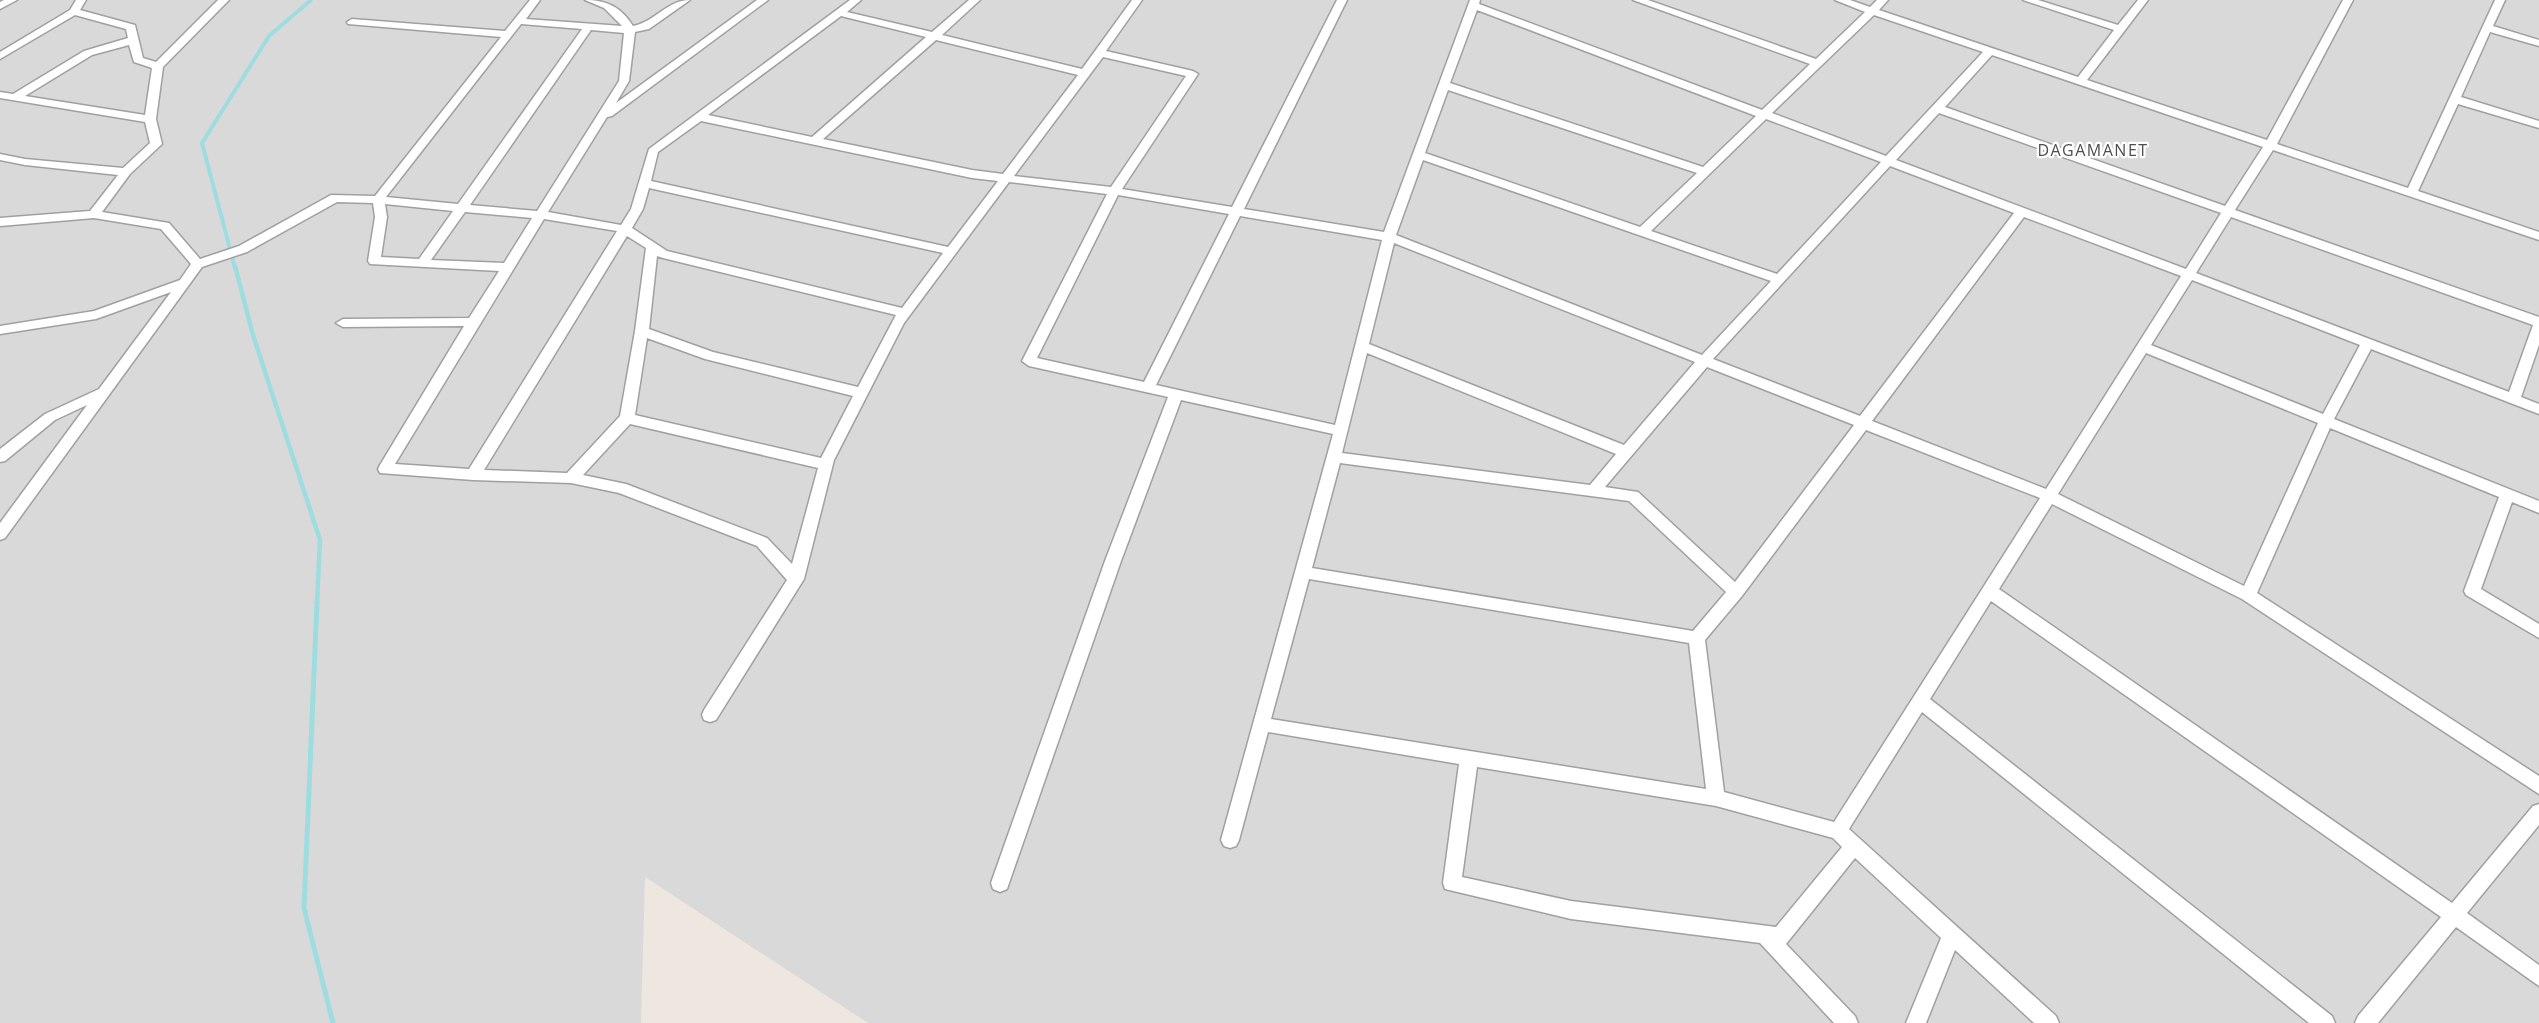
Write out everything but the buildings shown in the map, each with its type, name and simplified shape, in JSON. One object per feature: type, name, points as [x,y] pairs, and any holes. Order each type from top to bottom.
[{"type":"street","points":[[0,6],[12,0]]},
{"type":"street","points":[[0,56],[74,12],[81,0]]},
{"type":"street","points":[[94,214],[126,172],[156,144],[150,119],[158,66],[224,0]]},
{"type":"street","points":[[507,267],[374,261],[381,217],[378,200],[535,0]]},
{"type":"street","points":[[518,21],[630,30],[645,27],[685,0]]},
{"type":"street","points":[[603,117],[762,0]]},
{"type":"street","points":[[473,475],[637,209],[653,151],[856,0]]},
{"type":"street","points":[[814,141],[975,0]]},
{"type":"street","points":[[710,715],[796,579],[826,465],[905,313],[1100,54],[1137,0]]},
{"type":"street","points":[[1148,388],[1342,0]]},
{"type":"street","points":[[1638,0],[1817,63]]},
{"type":"street","points":[[1840,0],[2539,236]]},
{"type":"street","points":[[1642,232],[1883,0]]},
{"type":"street","points":[[2028,0],[2120,29]]},
{"type":"street","points":[[2080,81],[2143,0]]},
{"type":"street","points":[[1838,831],[2270,145],[2348,0]]},
{"type":"street","points":[[2411,193],[2500,0]]},
{"type":"street","points":[[596,1],[608,6],[623,19],[630,30],[624,81],[473,322],[385,469],[571,478],[621,488],[762,542],[796,579]]},
{"type":"street","points":[[1230,840],[1334,457],[1389,237],[1474,2],[2539,410]]},
{"type":"street","points":[[74,12],[132,27],[138,60],[158,66]]},
{"type":"street","points":[[840,13],[1085,73]]},
{"type":"street","points":[[352,22],[507,34]]},
{"type":"street","points":[[422,264],[589,26]]},
{"type":"street","points":[[2487,28],[2539,43]]},
{"type":"street","points":[[14,98],[88,52],[134,40]]},
{"type":"street","points":[[1593,491],[1704,361],[1990,51]]},
{"type":"street","points":[[1100,54],[1192,74],[1114,192],[1029,361],[1340,431]]},
{"type":"street","points":[[1444,85],[1703,171]]},
{"type":"street","points":[[0,95],[150,119]]},
{"type":"street","points":[[2454,99],[2539,125]]},
{"type":"street","points":[[1937,108],[2229,210],[2539,324],[2513,399]]},
{"type":"street","points":[[700,117],[972,174],[1114,192],[1389,237],[2049,496],[2248,595],[2539,786]]},
{"type":"street","points":[[1419,155],[1779,279]]},
{"type":"street","points":[[0,157],[25,162],[126,172]]},
{"type":"street","points":[[644,183],[951,251]]},
{"type":"street","points":[[0,534],[198,264],[243,249],[335,198],[541,215],[625,229],[663,254],[905,313]]},
{"type":"street","points":[[1716,798],[1697,638],[1736,592],[2022,211]]},
{"type":"street","points":[[0,222],[94,214],[165,226],[198,264]]},
{"type":"street","points":[[571,478],[627,418],[642,331],[652,247]]},
{"type":"street","points":[[0,330],[96,315],[183,283]]},
{"type":"street","points":[[343,323],[473,322]]},
{"type":"street","points":[[642,331],[710,357],[862,393]]},
{"type":"street","points":[[2248,595],[2326,421],[2368,344]]},
{"type":"street","points":[[1362,346],[1626,452]]},
{"type":"street","points":[[2143,347],[2539,507]]},
{"type":"street","points":[[0,457],[50,417],[103,392]]},
{"type":"street","points":[[1000,883],[1113,561],[1176,394]]},
{"type":"street","points":[[627,418],[826,465]]},
{"type":"street","points":[[1334,457],[1633,496],[1736,592]]},
{"type":"street","points":[[2508,494],[2472,591],[2539,632]]},
{"type":"street","points":[[1302,572],[1697,638]]},
{"type":"street","points":[[1989,591],[2454,915],[2539,977]]},
{"type":"street","points":[[1920,701],[2325,1023]]},
{"type":"street","points":[[1260,724],[1716,798],[1838,831],[2049,1023]]},
{"type":"street","points":[[1469,758],[1452,883],[1571,910],[1780,937],[1854,846]]},
{"type":"street","points":[[2365,1023],[2539,812]]},
{"type":"street","points":[[1766,935],[1848,1023]]},
{"type":"street","points":[[1916,1023],[1952,935]]},
{"type":"shaded area","points":[[0,0],[2539,0],[2539,1023],[868,1023],[645,877],[641,1023],[0,1023]]},
{"type":"waterway","points":[[235,268],[202,143],[269,36],[311,0]]},
{"type":"waterway","points":[[235,266],[253,335],[320,540],[317,603]]},
{"type":"waterway","points":[[317,602],[304,908],[333,1023]]},
{"type":"district","name":"DAGAMANET","points":[[2093,150]]}]
